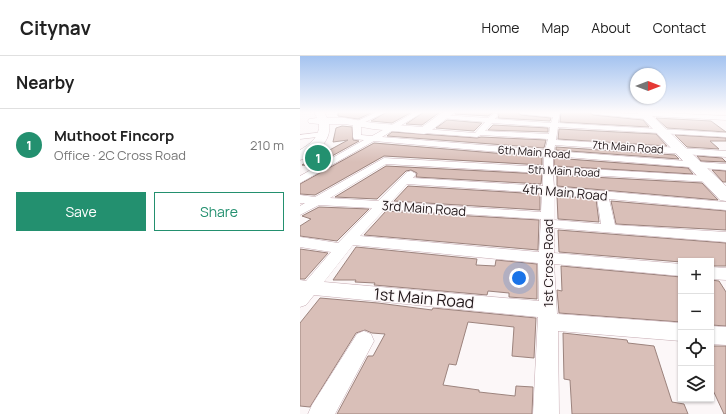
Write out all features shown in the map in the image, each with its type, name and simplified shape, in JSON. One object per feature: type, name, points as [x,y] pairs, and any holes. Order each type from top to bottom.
[{"type":"main road","points":[[303,152],[318,144],[317,129]]},
{"type":"main road","points":[[399,129],[424,131],[427,129]]},
{"type":"main road","points":[[660,129],[694,164],[720,187]]},
{"type":"street","name":"6th Main Road","points":[[357,129],[357,137],[436,145],[546,129]]},
{"type":"street","points":[[300,180],[390,129]]},
{"type":"street","points":[[478,134],[483,129]]},
{"type":"street","name":"7th Main Road","points":[[424,131],[478,134],[538,129]]},
{"type":"street","name":"1st Cross Road","points":[[546,414],[548,316],[546,258],[548,170],[557,129]]},
{"type":"street","name":"6th Main Road","points":[[563,129],[694,164],[726,167]]},
{"type":"street","name":"7th Main Road","points":[[566,129],[681,151],[726,154]]},
{"type":"street","points":[[676,129],[726,142]]},
{"type":"street","points":[[688,129],[726,135]]},
{"type":"street","points":[[300,138],[318,135]]},
{"type":"street","points":[[304,291],[381,205],[405,182],[436,145]]},
{"type":"street","name":"5th Main Road","points":[[316,201],[384,161],[613,174],[720,187]]},
{"type":"street","points":[[613,174],[621,197]]},
{"type":"street","name":"4th Main Road","points":[[405,182],[548,190],[726,206]]},
{"type":"street","points":[[602,195],[609,228]]},
{"type":"street","name":"3rd Main Road","points":[[300,199],[548,220],[609,228],[726,237]]},
{"type":"street","points":[[300,211],[316,201]]},
{"type":"street","points":[[300,242],[546,258],[678,270]]},
{"type":"street","points":[[714,273],[726,274]]},
{"type":"street","name":"1st Main Road","points":[[304,291],[548,316],[678,332]]},
{"type":"street","points":[[714,335],[726,336]]},
{"type":"street","points":[[321,414],[364,341]]},
{"type":"building","points":[[336,129],[352,129],[353,140],[359,141],[314,166],[302,165],[348,140],[333,142]]},
{"type":"building","points":[[445,129],[476,129],[474,131]]},
{"type":"building","points":[[489,129],[548,129],[548,132],[488,130]]},
{"type":"building","points":[[559,129],[656,134],[667,146],[558,139]]},
{"type":"building","points":[[677,129],[722,129],[726,132]]},
{"type":"building","points":[[392,132],[477,138],[546,140],[544,148],[387,136]]},
{"type":"building","points":[[675,135],[726,138],[726,141],[710,141],[719,149],[687,147]]},
{"type":"building","points":[[374,143],[542,157],[542,165],[384,156],[315,195],[300,194],[300,184]]},
{"type":"building","points":[[556,147],[675,155],[679,159],[556,150]]},
{"type":"building","points":[[697,156],[722,158],[726,162],[701,161]]},
{"type":"building","points":[[554,158],[688,168],[693,174],[554,166]]},
{"type":"building","points":[[386,166],[542,174],[541,184],[416,177],[417,173],[411,170],[406,171],[377,199],[335,197]]},
{"type":"building","points":[[712,170],[726,171],[726,182],[723,182]]},
{"type":"building","points":[[555,175],[702,183],[718,200],[557,186],[557,176]]},
{"type":"building","points":[[408,186],[540,194],[540,210],[394,201]]},
{"type":"building","points":[[557,196],[596,199],[599,222],[558,219]]},
{"type":"building","points":[[611,201],[726,211],[726,230],[616,224]]},
{"type":"building","points":[[319,207],[369,209],[337,241],[300,236],[300,226],[311,219],[302,216]]},
{"type":"building","points":[[386,211],[539,220],[538,250],[364,235]]},
{"type":"building","points":[[558,230],[726,243],[726,266],[714,266],[714,258],[678,258],[678,262],[559,252]]},
{"type":"building","points":[[356,247],[477,259],[476,265],[495,266],[496,260],[537,264],[537,299],[509,297],[509,293],[488,291],[487,295],[374,285],[375,283],[355,282],[356,280],[333,280]]},
{"type":"building","points":[[300,249],[328,253],[305,279],[300,279]]},
{"type":"building","points":[[561,266],[678,277],[678,322],[559,313],[557,290],[562,291]]},
{"type":"building","points":[[714,280],[719,281],[726,292],[726,326],[714,325]]},
{"type":"building","points":[[320,298],[378,303],[432,310],[433,308],[536,318],[534,358],[512,356],[514,327],[468,322],[456,365],[449,364],[443,385],[479,390],[479,392],[515,396],[516,386],[533,387],[532,414],[337,414],[368,356],[373,356],[385,334],[372,333],[365,330],[356,333],[310,407],[300,406],[300,323]]},
{"type":"building","points":[[563,333],[627,340],[628,343],[654,346],[672,402],[684,404],[688,414],[572,414],[570,380],[564,379]]},
{"type":"building","points":[[714,346],[726,346],[726,414],[724,414],[714,392]]},
{"type":"place","name":"Muthoot Fincorp","points":[[318,158]]}]
